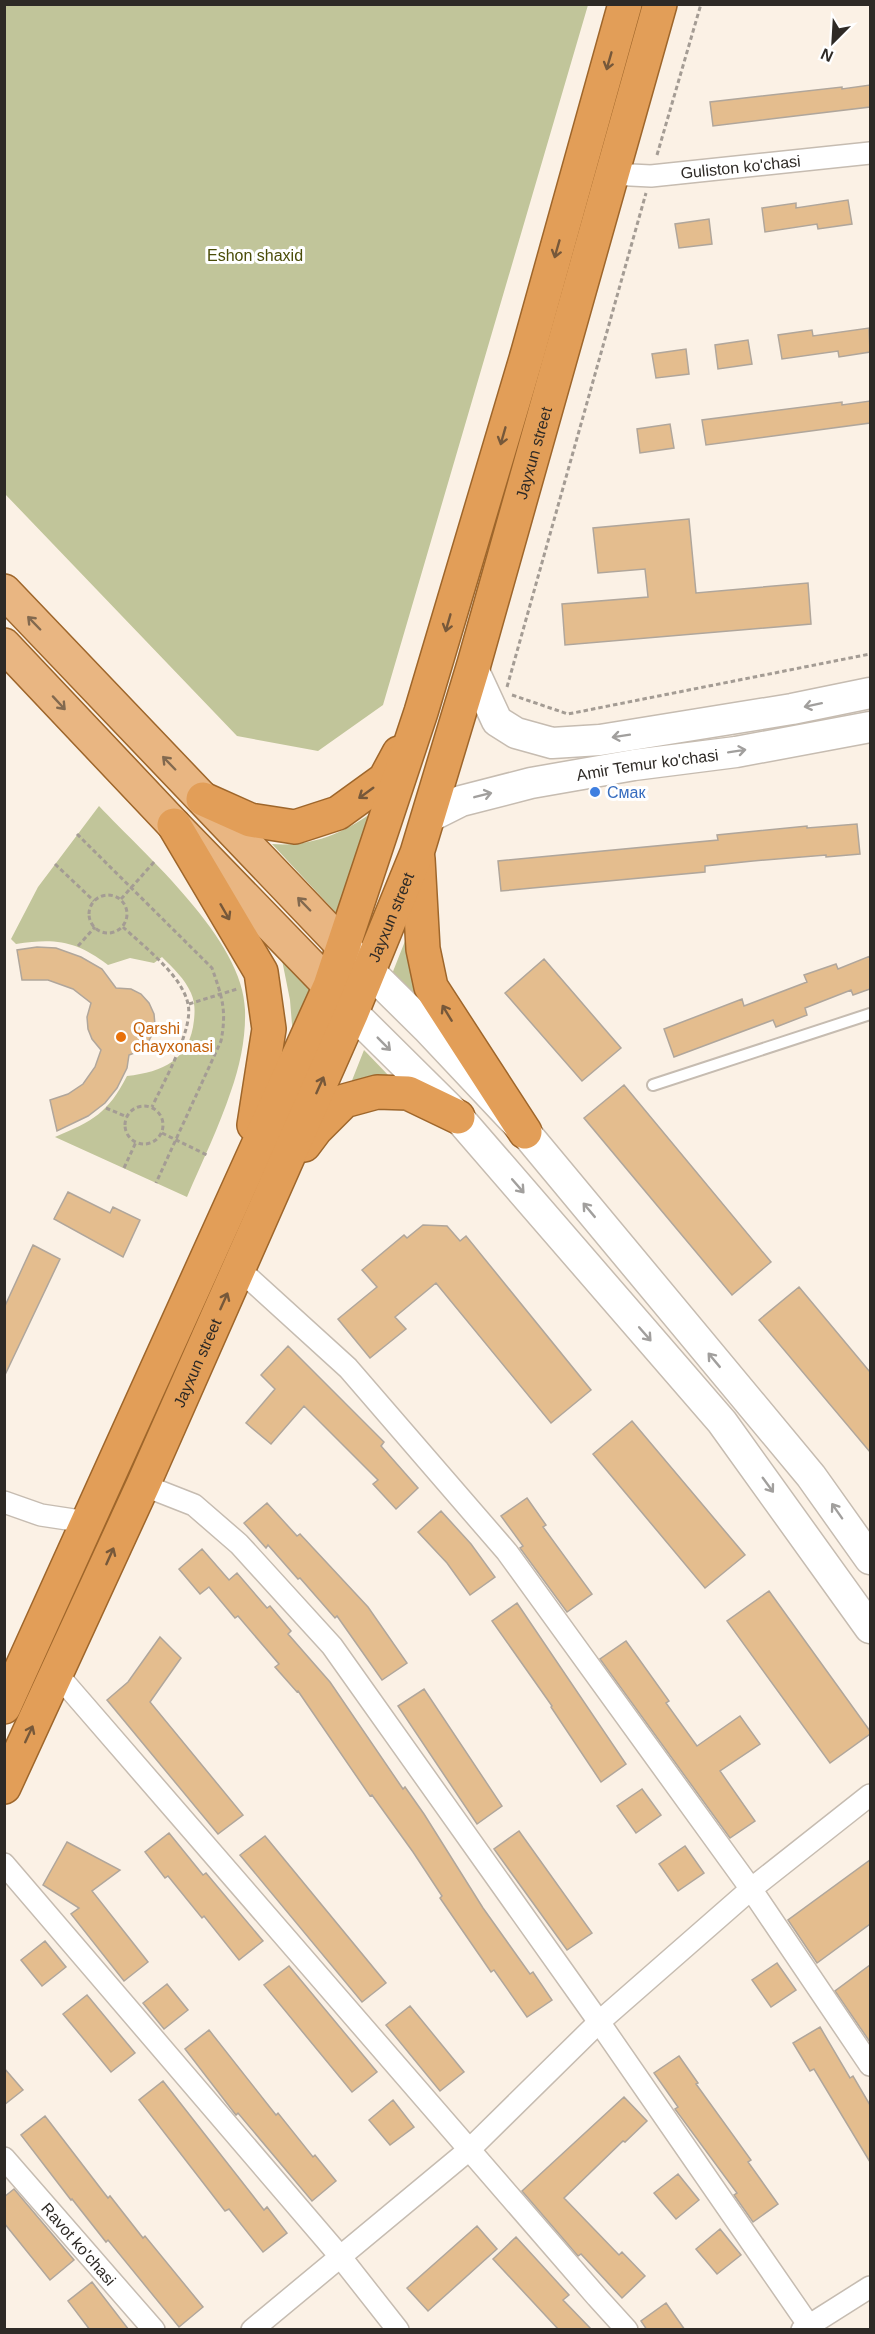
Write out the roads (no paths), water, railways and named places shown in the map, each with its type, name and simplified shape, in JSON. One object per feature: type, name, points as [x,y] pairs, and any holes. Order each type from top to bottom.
[{"type":"highway","name":"Jayxun street","points":[[4,1707],[330,986],[422,712],[528,352],[625,4]]},
{"type":"highway","name":"Jayxun street","points":[[4,1787],[143,1485],[352,1012],[417,853],[473,669],[660,4]]},
{"type":"highway","points":[[203,799],[250,820],[295,827],[338,813],[385,779],[422,712]]},
{"type":"highway","points":[[174,825],[261,972],[268,1029],[247,1168]]},
{"type":"highway","points":[[417,853],[423,949],[431,987],[525,1132]]},
{"type":"highway","points":[[276,1183],[316,1129],[344,1101],[377,1092],[408,1093],[458,1117]]},
{"type":"main road","points":[[4,591],[344,947],[427,1028],[525,1132],[811,1476],[870,1559]]},
{"type":"main road","points":[[4,645],[330,986],[352,1012],[458,1117],[722,1422],[870,1628]]},
{"type":"main road","name":"Amir Temur ko'chasi","points":[[473,669],[497,721],[516,733],[552,744],[600,740],[792,710],[870,693]]},
{"type":"main road","name":"Amir Temur ko'chasi","points":[[429,817],[461,801],[531,783],[634,765],[736,752],[870,727]]},
{"type":"street","name":"Guliston ko'chasi","points":[[611,174],[651,176],[870,153]]},
{"type":"street","points":[[238,1268],[348,1368],[507,1552],[751,1889],[870,2065]]},
{"type":"street","points":[[143,1485],[194,1505],[239,1544],[332,1646],[599,2022],[808,2328],[870,2287]]},
{"type":"street","points":[[4,1502],[41,1515],[87,1522]]},
{"type":"street","points":[[57,1674],[627,2330]]},
{"type":"street","points":[[252,2330],[339,2255],[470,2149],[599,2022],[751,1889],[870,1795]]},
{"type":"street","points":[[4,1864],[339,2255],[398,2330]]},
{"type":"street","name":"Ravot ko'chasi","points":[[4,2158],[154,2330]]},
{"type":"lane","points":[[653,1085],[870,1014]]},
{"type":"place","name":"Смак","points":[[595,792]]},
{"type":"place","name":"Qarshi chayxonasi","points":[[121,1037]]},
{"type":"park label","name":"Eshon shaxid","points":[[255,255]]}]
